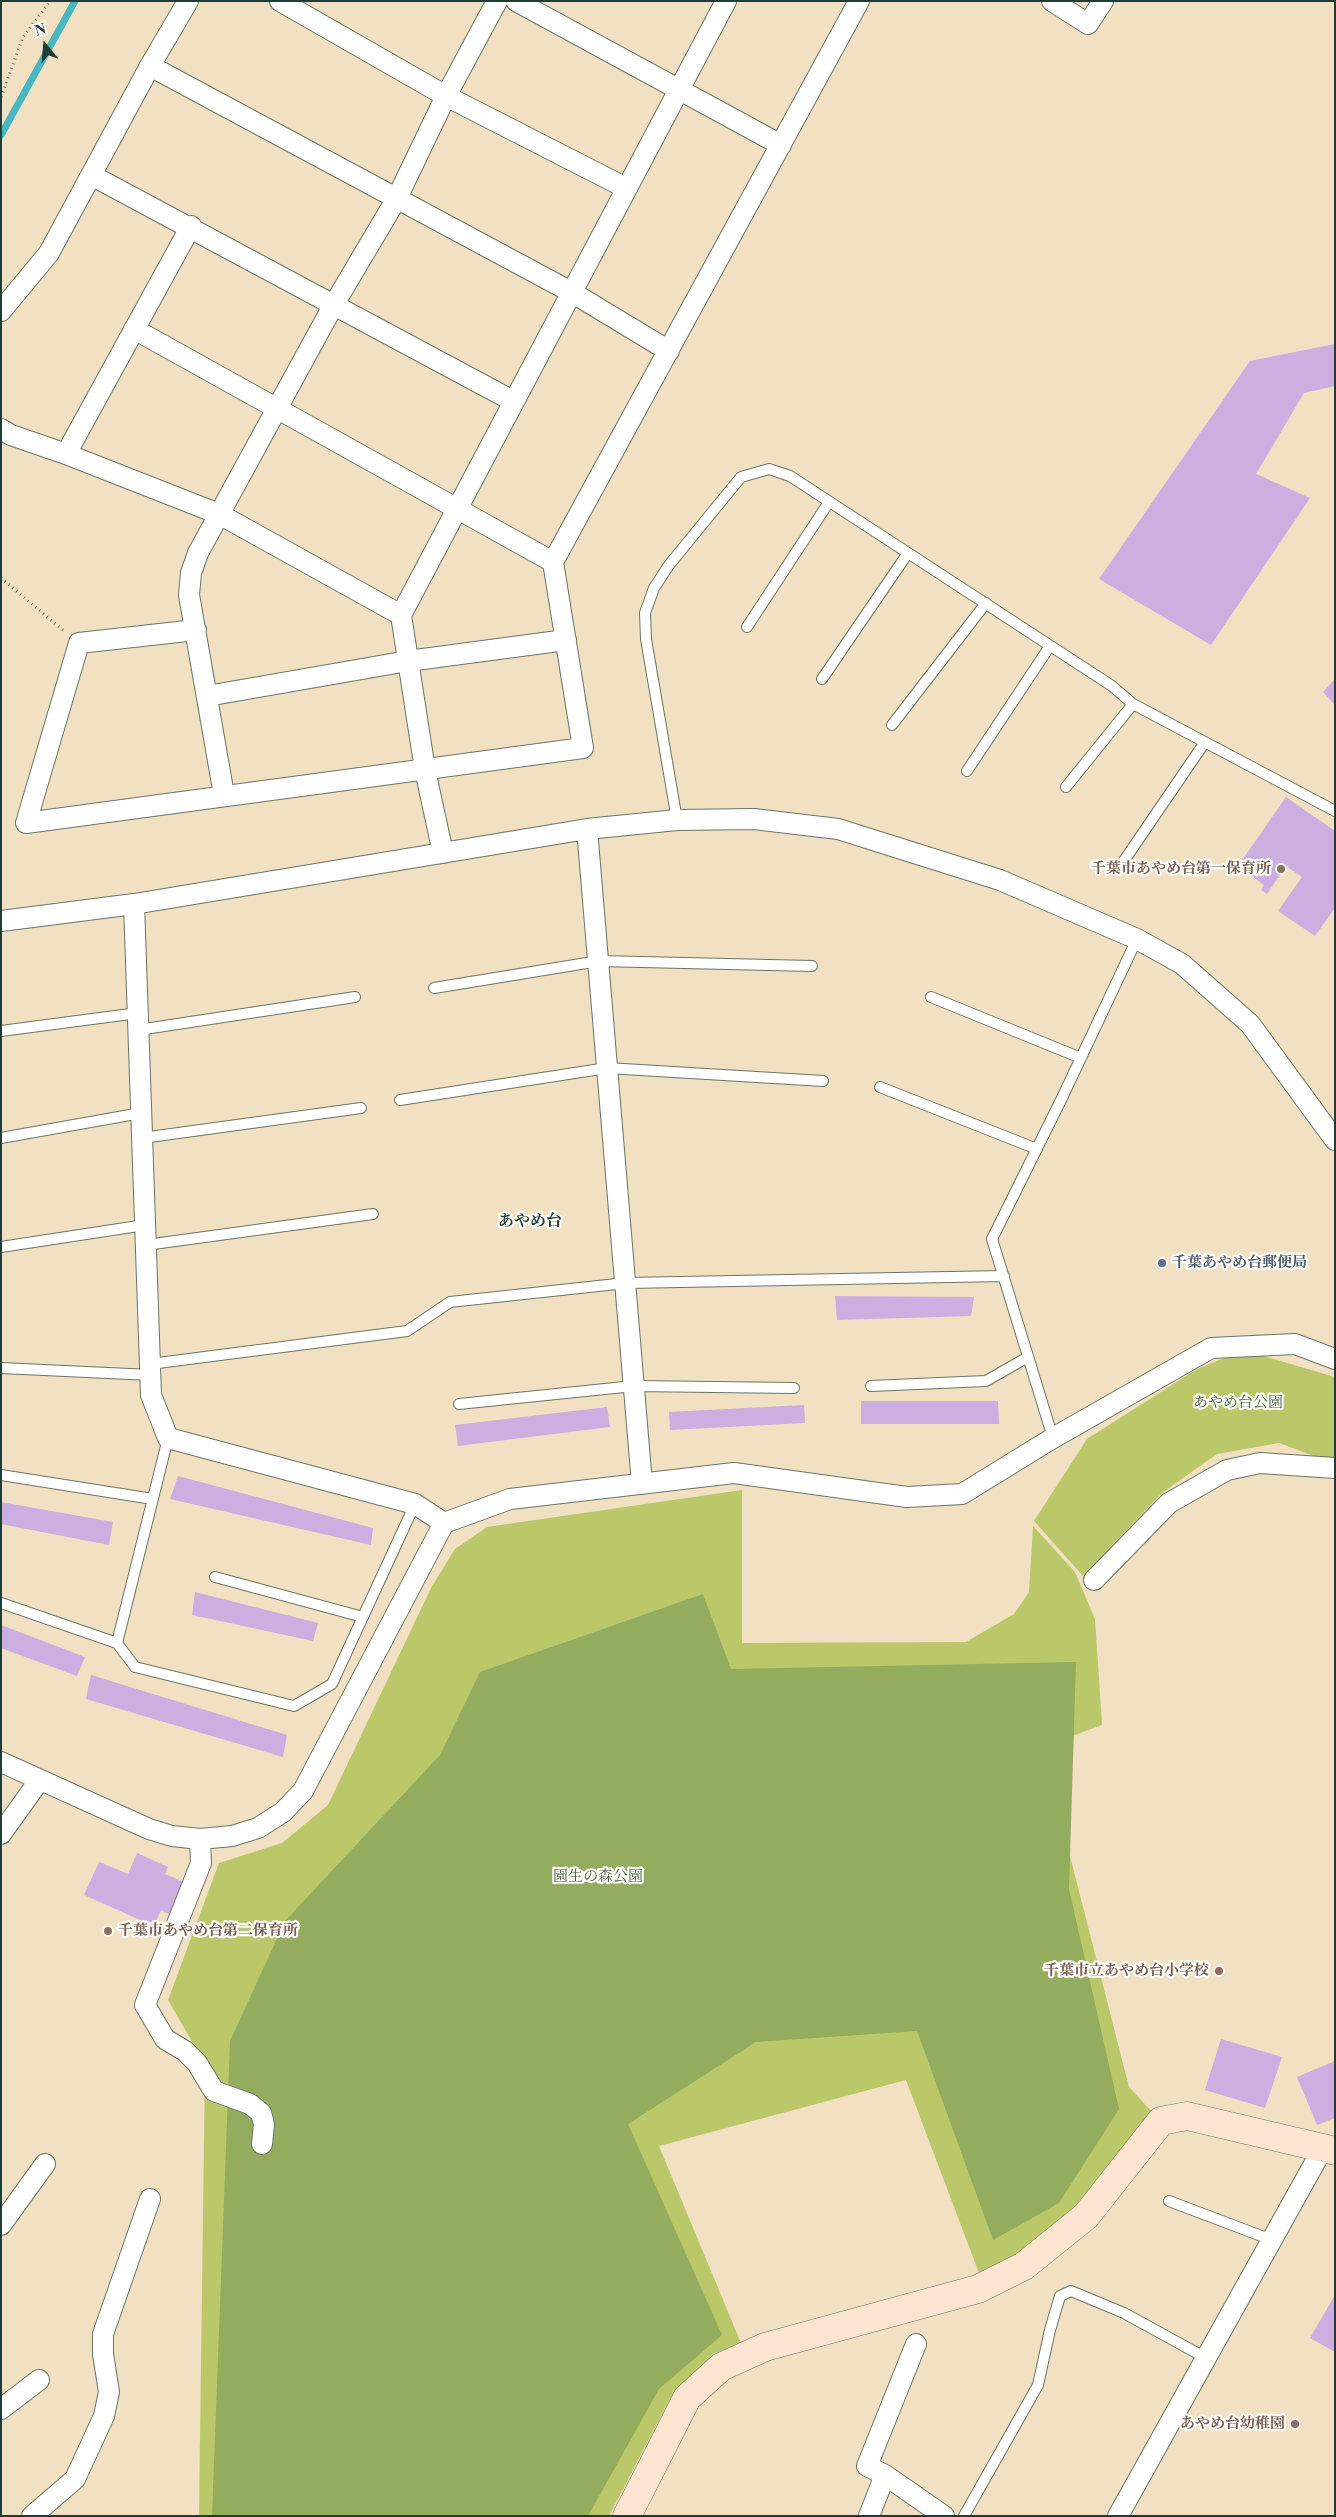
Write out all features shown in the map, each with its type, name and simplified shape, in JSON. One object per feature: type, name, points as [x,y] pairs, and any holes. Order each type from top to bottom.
[{"type":"street","points":[[1,311],[48,253],[150,66],[188,1]]},
{"type":"street","points":[[280,1],[446,96],[626,188]]},
{"type":"street","points":[[224,795],[189,595],[191,573],[198,553],[332,306],[397,198],[446,96],[498,1]]},
{"type":"street","points":[[516,1],[781,146]]},
{"type":"street","points":[[443,853],[425,770],[400,615],[726,1]]},
{"type":"street","points":[[196,630],[79,643],[26,823],[583,748],[553,562],[859,1]]},
{"type":"street","points":[[1052,1],[1088,24],[1104,1]]},
{"type":"street","points":[[150,66],[573,292],[669,352]]},
{"type":"street","points":[[91,174],[191,226],[332,306],[513,401]]},
{"type":"street","points":[[66,454],[191,226]]},
{"type":"street","points":[[134,329],[553,562]]},
{"type":"street","points":[[1,429],[11,435],[66,454],[219,514],[400,615]]},
{"type":"street","points":[[207,696],[408,661],[566,640]]},
{"type":"street","points":[[1,921],[134,904],[587,829],[677,820],[754,819],[838,829],[1000,880],[1137,939],[1182,964],[1250,1024],[1335,1140]]},
{"type":"street","points":[[587,829],[642,1484]]},
{"type":"street","points":[[134,904],[150,1370],[152,1396],[168,1438],[415,1504],[444,1523]]},
{"type":"street","points":[[1,1762],[39,1781],[149,1829],[172,1836],[200,1839],[232,1836],[258,1828],[283,1812],[303,1792],[444,1523],[510,1498],[734,1473],[907,1497],[962,1494],[1053,1438],[1211,1348],[1295,1344],[1333,1355]]},
{"type":"street","points":[[1094,1580],[1169,1503],[1227,1470],[1260,1463],[1335,1468]]},
{"type":"street","points":[[1,1834],[39,1781]]},
{"type":"street","points":[[200,1839],[201,1863],[144,2005],[164,2039],[185,2050],[214,2091],[250,2104],[261,2113],[264,2124],[262,2144]]},
{"type":"street","points":[[627,2516],[687,2398],[721,2367],[765,2347],[978,2289],[1024,2266],[1068,2233],[1086,2216],[1161,2121],[1187,2116],[1329,2149],[1272,2240],[1118,2516]]},
{"type":"street","points":[[1,2225],[45,2164]]},
{"type":"street","points":[[32,2516],[75,2479],[104,2416],[109,2392],[103,2334],[150,2199]]},
{"type":"street","points":[[916,2344],[867,2466],[885,2475],[944,2516]]},
{"type":"street","points":[[1,2409],[39,2380]]},
{"type":"street","points":[[869,2516],[885,2475]]},
{"type":"lane","points":[[677,820],[646,639],[645,613],[654,588],[669,565],[741,478],[769,469],[790,476],[908,552],[1112,686],[1133,704],[1335,811]]},
{"type":"lane","points":[[747,627],[829,502]]},
{"type":"lane","points":[[822,679],[908,552]]},
{"type":"lane","points":[[892,725],[986,604]]},
{"type":"lane","points":[[967,771],[1050,646]]},
{"type":"lane","points":[[1066,787],[1133,704]]},
{"type":"lane","points":[[1119,868],[1204,742]]},
{"type":"lane","points":[[1053,1438],[992,1238],[1037,1149],[1137,939]]},
{"type":"lane","points":[[434,988],[599,961],[812,966]]},
{"type":"lane","points":[[1,1031],[138,1021],[355,997]]},
{"type":"lane","points":[[931,997],[1081,1058]]},
{"type":"lane","points":[[400,1100],[607,1068],[823,1081]]},
{"type":"lane","points":[[880,1087],[1037,1149]]},
{"type":"lane","points":[[142,1138],[361,1108]]},
{"type":"lane","points":[[1,1138],[141,1113]]},
{"type":"lane","points":[[146,1245],[373,1214]]},
{"type":"lane","points":[[1,1247],[145,1225]]},
{"type":"lane","points":[[1,1368],[150,1370],[407,1331],[450,1302],[626,1284],[1004,1276]]},
{"type":"lane","points":[[871,1386],[986,1381],[1028,1357]]},
{"type":"lane","points":[[459,1404],[634,1386],[794,1388]]},
{"type":"lane","points":[[117,1642],[168,1438]]},
{"type":"lane","points":[[1,1475],[153,1499]]},
{"type":"lane","points":[[1,1603],[117,1642],[135,1666],[294,1706],[332,1684],[415,1504]]},
{"type":"lane","points":[[215,1578],[363,1617]]},
{"type":"lane","points":[[1170,2202],[1272,2240]]},
{"type":"lane","points":[[964,2516],[1038,2385],[1050,2330],[1060,2296],[1071,2291],[1124,2313],[1206,2358]]},
{"type":"path","points":[[1,97],[23,37],[50,1]]},
{"type":"path","points":[[1,578],[79,643]]},
{"type":"green space","name":"あやめ台公園","points":[[1260,1355],[1335,1377],[1335,1460],[1317,1457],[1279,1443],[1217,1454],[1162,1493],[1083,1576],[1034,1521],[1087,1439],[1197,1369],[1229,1356]]},
{"type":"green space","name":"園生の森公園","points":[[742,1490],[742,1643],[966,1642],[1014,1614],[1029,1592],[1033,1526],[1075,1572],[1095,1619],[1102,1725],[1067,1738],[1070,1856],[1129,2087],[1153,2113],[1082,2201],[1059,2225],[1022,2252],[979,2273],[906,2080],[659,2146],[741,2343],[713,2354],[670,2399],[609,2516],[199,2516],[205,2064],[168,2000],[219,1863],[282,1843],[328,1805],[431,1588],[455,1549],[487,1527]]},
{"type":"green space","name":"園生の森公園","points":[[703,1594],[731,1669],[1076,1662],[1069,1889],[1119,2109],[1059,2203],[993,2240],[917,2031],[756,2042],[628,2124],[722,2335],[659,2389],[588,2516],[212,2516],[230,2041],[285,1921],[440,1755],[480,1672]]},
{"type":"building","points":[[1335,344],[1335,386],[1304,393],[1256,474],[1310,498],[1211,645],[1099,579],[1250,361]]},
{"type":"building","points":[[1335,679],[1335,705],[1323,692]]},
{"type":"building","points":[[1286,797],[1335,831],[1335,908],[1315,936],[1278,911],[1302,877],[1286,866],[1267,894],[1261,890],[1264,885],[1238,866]]},
{"type":"building","points":[[835,1296],[974,1297],[971,1316],[837,1320]]},
{"type":"building","points":[[861,1401],[998,1401],[999,1424],[861,1424]]},
{"type":"building","points":[[804,1405],[805,1423],[670,1430],[669,1412]]},
{"type":"building","points":[[607,1407],[610,1427],[458,1446],[455,1425]]},
{"type":"building","points":[[178,1476],[373,1528],[371,1545],[170,1499]]},
{"type":"building","points":[[1,1502],[113,1522],[109,1545],[1,1524]]},
{"type":"building","points":[[195,1592],[318,1623],[313,1641],[192,1615]]},
{"type":"building","points":[[1,1625],[85,1657],[77,1676],[1,1648]]},
{"type":"building","points":[[91,1675],[287,1735],[283,1757],[86,1699]]},
{"type":"building","points":[[137,1853],[168,1867],[165,1874],[183,1882],[169,1914],[161,1910],[154,1926],[84,1895],[99,1862],[128,1874]]},
{"type":"building","points":[[1221,2039],[1282,2057],[1265,2108],[1205,2090]]},
{"type":"building","points":[[1335,2061],[1335,2118],[1317,2125],[1297,2077]]},
{"type":"building","points":[[1335,2295],[1335,2352],[1310,2338]]},
{"type":"waterway","points":[[1,135],[75,1]]},
{"type":"place","name":"千葉市あやめ台第一保育所","points":[[1281,869]]},
{"type":"place","name":"千葉あやめ台郵便局","points":[[1162,1263]]},
{"type":"place","name":"千葉市あやめ台第二保育所","points":[[108,1931]]},
{"type":"place","name":"千葉市立あやめ台小学校","points":[[1219,1971]]},
{"type":"place","name":"あやめ台幼稚園","points":[[1295,2424]]},
{"type":"district","name":"あやめ台","points":[[530,1222]]}]
